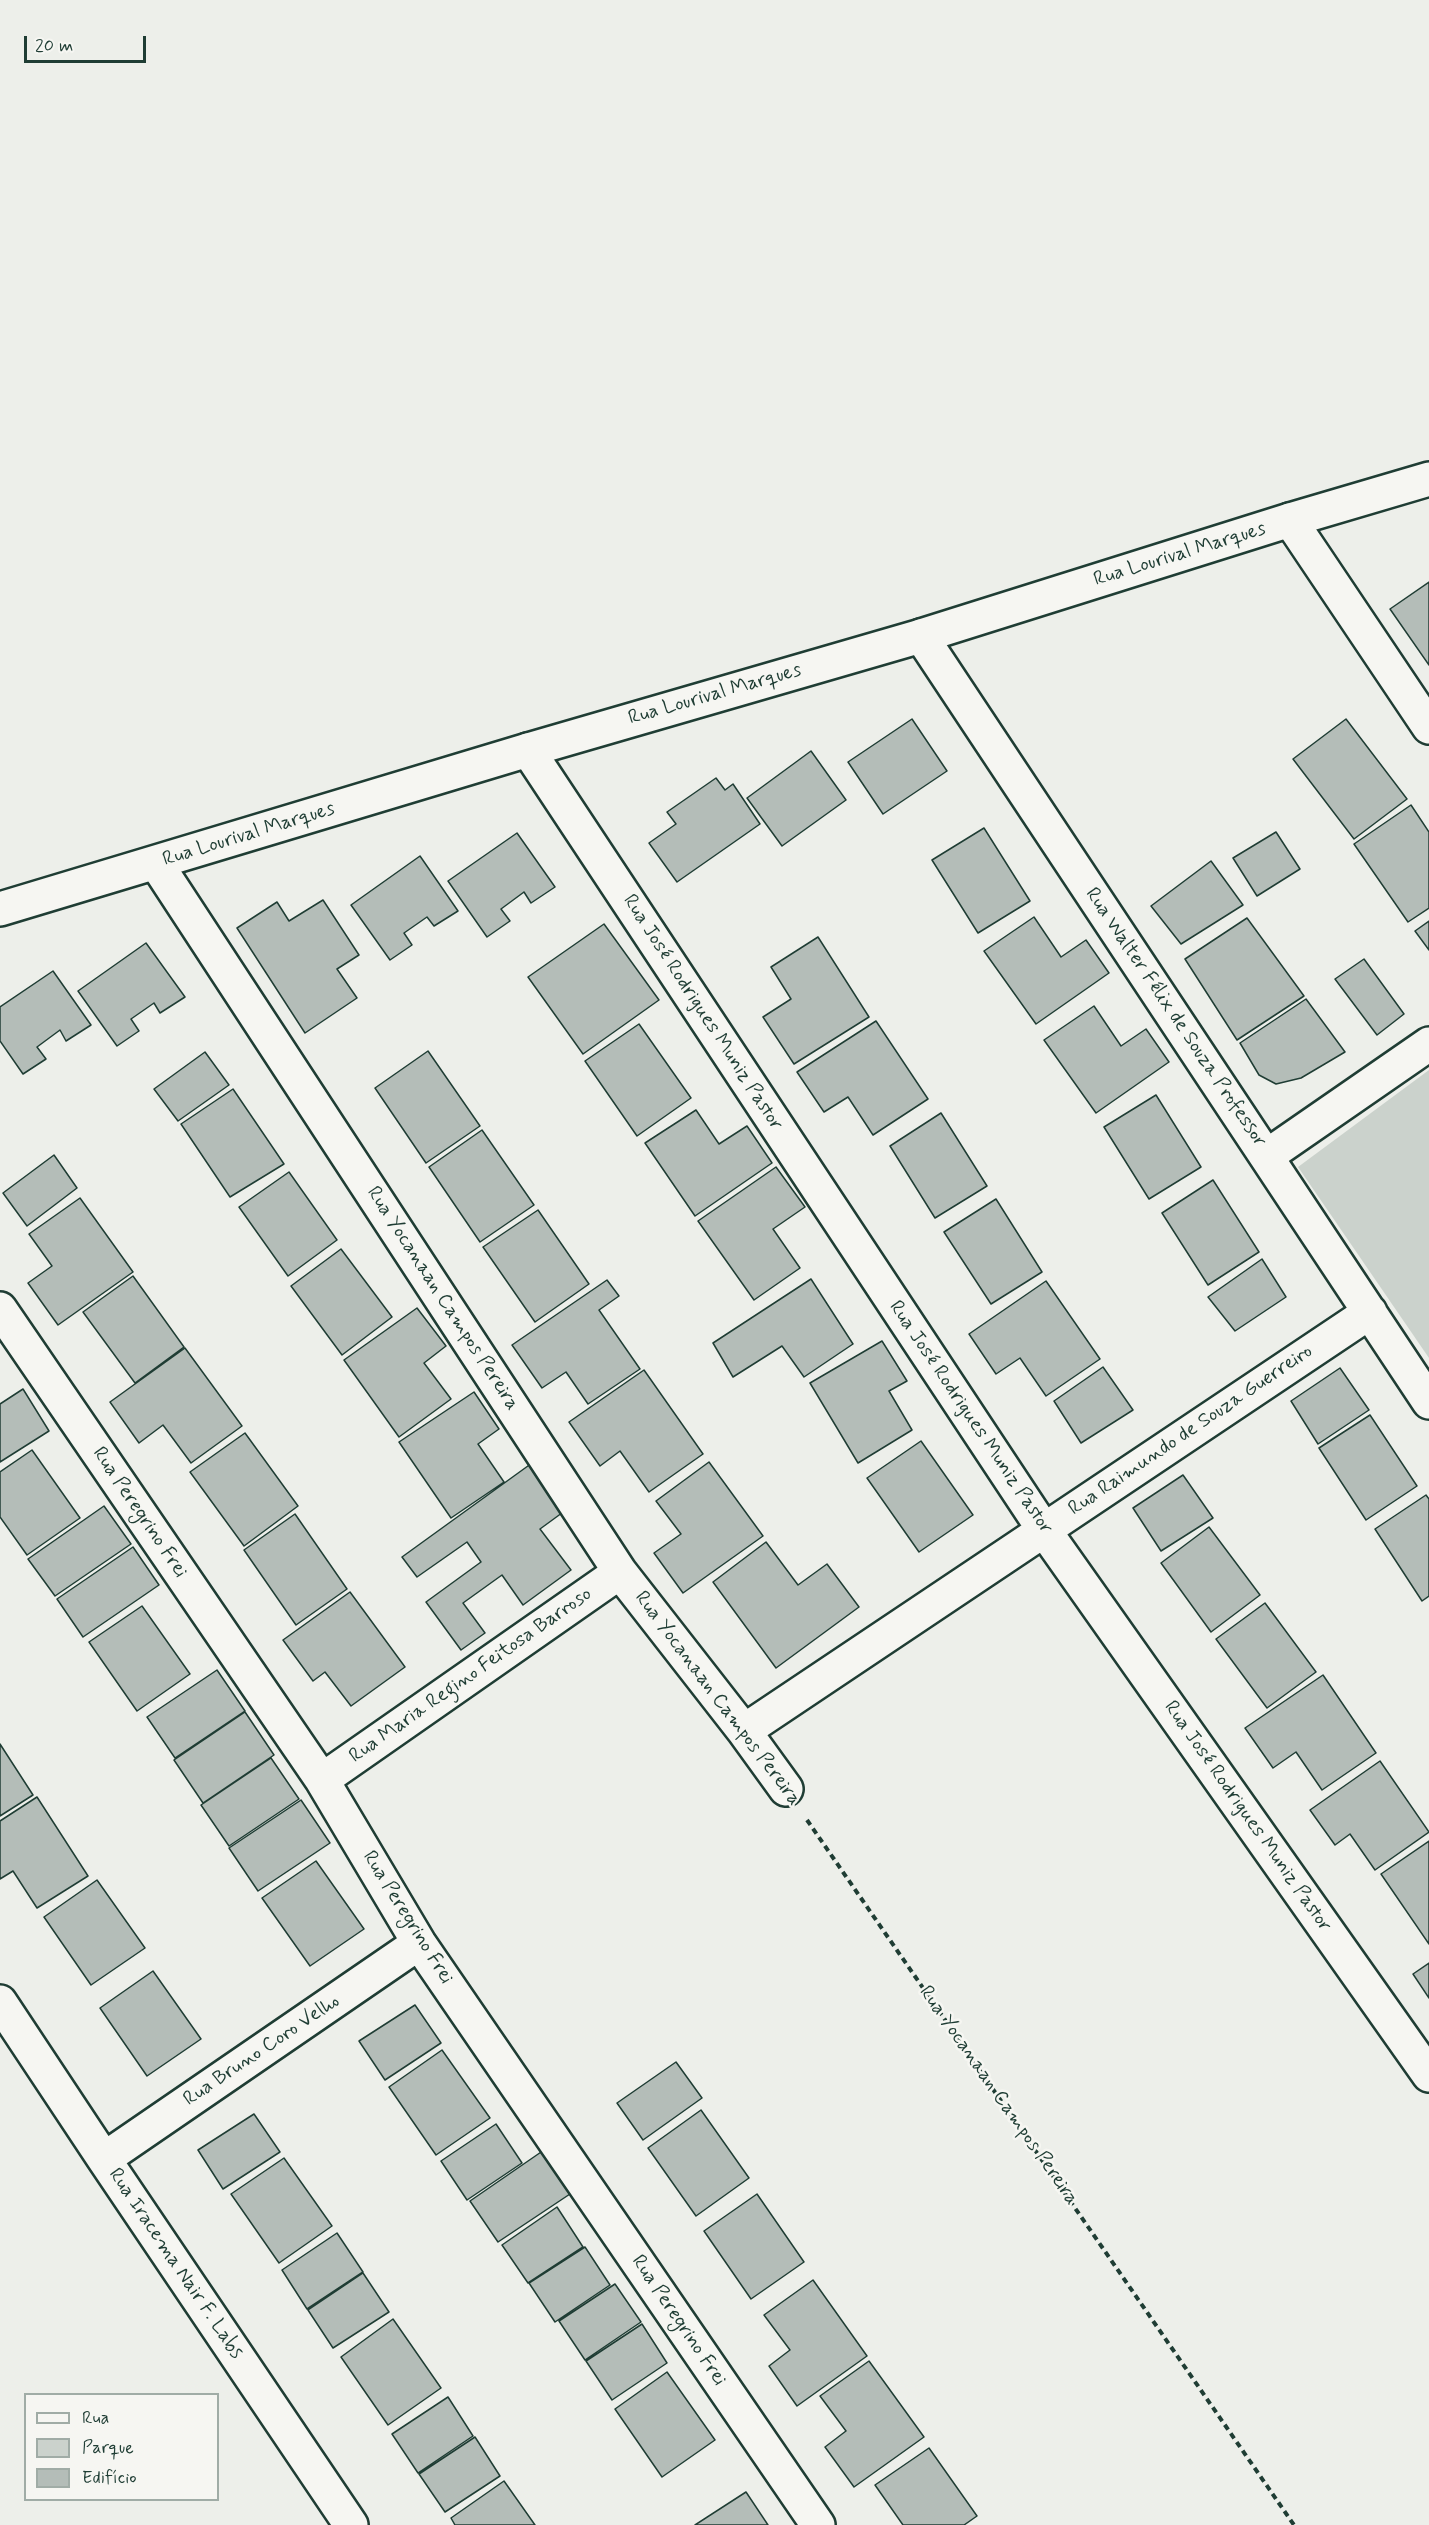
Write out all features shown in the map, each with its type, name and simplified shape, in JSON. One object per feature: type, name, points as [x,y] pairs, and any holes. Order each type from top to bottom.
[{"type":"street","name":"Rua Lourival Marques","points":[[0,909],[528,750],[921,636],[1290,520],[1429,479]]},
{"type":"street","points":[[1290,520],[1429,727]]},
{"type":"street","name":"Rua Walter Félix de Souza Professor","points":[[921,636],[1429,1402]]},
{"type":"street","name":"Rua José Rodrigues Muniz Pastor","points":[[528,750],[1044,1530],[1429,2074]]},
{"type":"street","name":"Rua Yocanaan Campos Pereira","points":[[156,863],[621,1572],[786,1789]]},
{"type":"street","points":[[1267,1156],[1429,1044]]},
{"type":"street","name":"Rua Peregrino Frei","points":[[0,1309],[322,1780],[419,1943],[818,2525]]},
{"type":"street","name":"Rua Raimundo de Souza Guerreiro","points":[[744,1731],[1370,1312]]},
{"type":"street","name":"Rua Maria Regino Feitosa Barroso","points":[[322,1780],[621,1572]]},
{"type":"street","name":"Rua Bruno Coro Velho","points":[[104,2159],[419,1943]]},
{"type":"street","name":"Rua Iracema Nair F. Labs","points":[[0,2002],[351,2525]]},
{"type":"path","name":"Rua Yocanaan Campos Pereira","points":[[786,1789],[1294,2525]]},
{"type":"green space","points":[[1429,1070],[1429,1358],[1298,1167]]},
{"type":"building","points":[[1429,582],[1429,665],[1390,609]]},
{"type":"building","points":[[912,719],[947,771],[883,814],[848,762]]},
{"type":"building","points":[[1346,719],[1407,799],[1354,839],[1293,759]]},
{"type":"building","points":[[811,751],[846,800],[782,846],[747,798]]},
{"type":"building","points":[[716,778],[725,790],[733,784],[760,824],[677,882],[649,843],[676,824],[667,812]]},
{"type":"building","points":[[1411,805],[1429,832],[1429,908],[1408,922],[1354,844]]},
{"type":"building","points":[[984,828],[1030,901],[978,933],[932,860]]},
{"type":"building","points":[[1276,832],[1300,869],[1257,896],[1233,858]]},
{"type":"building","points":[[517,833],[555,887],[531,903],[524,892],[501,909],[510,921],[487,937],[448,881]]},
{"type":"building","points":[[420,856],[458,911],[434,926],[427,917],[404,933],[412,945],[390,960],[351,905]]},
{"type":"building","points":[[1211,861],[1243,905],[1181,944],[1151,906]]},
{"type":"building","points":[[323,900],[359,955],[337,969],[357,998],[305,1033],[237,928],[277,902],[289,921]]},
{"type":"building","points":[[1034,917],[1061,957],[1086,940],[1109,973],[1036,1024],[984,951]]},
{"type":"building","points":[[1247,918],[1304,996],[1237,1040],[1185,959]]},
{"type":"building","points":[[1429,921],[1429,950],[1415,931]]},
{"type":"building","points":[[604,924],[659,1000],[583,1054],[528,977]]},
{"type":"building","points":[[818,937],[869,1017],[794,1064],[763,1017],[791,999],[771,967]]},
{"type":"building","points":[[146,943],[185,997],[160,1013],[154,1003],[131,1019],[139,1031],[117,1046],[78,991]]},
{"type":"building","points":[[1364,959],[1404,1014],[1377,1035],[1335,979]]},
{"type":"building","points":[[53,971],[91,1025],[66,1041],[60,1030],[37,1047],[46,1059],[23,1074],[0,1041],[0,1007]]},
{"type":"building","points":[[1306,999],[1345,1052],[1301,1078],[1276,1084],[1259,1075],[1240,1043]]},
{"type":"building","points":[[1094,1006],[1121,1046],[1146,1029],[1169,1062],[1096,1113],[1044,1040]]},
{"type":"building","points":[[876,1021],[928,1099],[873,1135],[848,1097],[824,1112],[797,1072]]},
{"type":"building","points":[[639,1024],[691,1098],[637,1136],[585,1061]]},
{"type":"building","points":[[428,1051],[480,1126],[426,1163],[375,1088]]},
{"type":"building","points":[[205,1052],[229,1085],[178,1121],[154,1089]]},
{"type":"building","points":[[233,1089],[284,1164],[230,1197],[181,1124]]},
{"type":"building","points":[[1156,1095],[1201,1167],[1149,1199],[1104,1127]]},
{"type":"building","points":[[696,1110],[719,1144],[747,1126],[772,1163],[695,1216],[645,1143]]},
{"type":"building","points":[[941,1113],[987,1186],[935,1218],[890,1146]]},
{"type":"building","points":[[482,1130],[534,1205],[480,1242],[429,1167]]},
{"type":"building","points":[[54,1155],[77,1188],[27,1226],[3,1193]]},
{"type":"building","points":[[776,1167],[805,1207],[773,1229],[800,1268],[754,1300],[698,1221]]},
{"type":"building","points":[[289,1172],[337,1240],[288,1276],[239,1207]]},
{"type":"building","points":[[1213,1180],[1259,1252],[1208,1285],[1162,1213]]},
{"type":"building","points":[[80,1198],[133,1272],[58,1325],[28,1283],[52,1266],[29,1234]]},
{"type":"building","points":[[996,1199],[1042,1272],[991,1304],[944,1232]]},
{"type":"building","points":[[538,1210],[589,1284],[535,1322],[483,1247]]},
{"type":"building","points":[[341,1249],[392,1317],[342,1355],[291,1286]]},
{"type":"building","points":[[1262,1259],[1286,1297],[1235,1331],[1208,1297]]},
{"type":"building","points":[[133,1276],[184,1347],[135,1383],[83,1312]]},
{"type":"building","points":[[811,1279],[853,1344],[804,1377],[782,1346],[733,1377],[713,1343]]},
{"type":"building","points":[[607,1280],[619,1296],[599,1310],[640,1369],[588,1404],[566,1372],[542,1388],[512,1345]]},
{"type":"building","points":[[1046,1281],[1100,1359],[1046,1396],[1020,1358],[996,1374],[969,1334]]},
{"type":"building","points":[[417,1308],[446,1346],[424,1363],[451,1399],[399,1437],[344,1360]]},
{"type":"building","points":[[882,1341],[907,1381],[889,1391],[912,1430],[858,1463],[810,1383]]},
{"type":"building","points":[[185,1348],[242,1426],[191,1463],[163,1425],[139,1443],[110,1402]]},
{"type":"building","points":[[1103,1367],[1133,1410],[1081,1443],[1054,1401]]},
{"type":"building","points":[[1340,1368],[1369,1410],[1318,1444],[1291,1401]]},
{"type":"building","points":[[644,1370],[703,1454],[649,1492],[620,1451],[600,1466],[569,1422]]},
{"type":"building","points":[[23,1389],[49,1431],[0,1462],[0,1404]]},
{"type":"building","points":[[474,1392],[499,1429],[478,1444],[504,1482],[451,1518],[399,1442]]},
{"type":"building","points":[[1370,1415],[1417,1486],[1366,1520],[1319,1448]]},
{"type":"building","points":[[245,1433],[298,1506],[244,1546],[190,1472]]},
{"type":"building","points":[[921,1441],[973,1515],[919,1552],[867,1478]]},
{"type":"building","points":[[32,1450],[80,1518],[27,1555],[0,1517],[0,1472]]},
{"type":"building","points":[[709,1462],[763,1536],[683,1593],[654,1553],[681,1534],[656,1501]]},
{"type":"building","points":[[532,1463],[566,1510],[540,1529],[571,1570],[523,1605],[502,1575],[463,1603],[485,1633],[461,1650],[426,1602],[481,1562],[467,1542],[417,1577],[402,1557]]},
{"type":"building","points":[[1183,1475],[1213,1518],[1161,1551],[1133,1508]]},
{"type":"building","points":[[1426,1495],[1429,1499],[1429,1596],[1422,1601],[1375,1529]]},
{"type":"building","points":[[104,1506],[131,1544],[55,1596],[28,1559]]},
{"type":"building","points":[[295,1514],[347,1589],[296,1625],[244,1550]]},
{"type":"building","points":[[1209,1527],[1260,1595],[1211,1632],[1161,1563]]},
{"type":"building","points":[[766,1542],[798,1585],[827,1564],[859,1607],[776,1668],[713,1582]]},
{"type":"building","points":[[133,1547],[159,1585],[83,1637],[57,1599]]},
{"type":"building","points":[[350,1592],[405,1667],[351,1706],[325,1672],[313,1681],[283,1640]]},
{"type":"building","points":[[1265,1603],[1316,1672],[1267,1708],[1216,1639]]},
{"type":"building","points":[[142,1606],[190,1674],[137,1711],[89,1642]]},
{"type":"building","points":[[217,1670],[245,1711],[175,1758],[147,1717]]},
{"type":"building","points":[[1323,1675],[1376,1753],[1322,1790],[1296,1752],[1273,1768],[1245,1728]]},
{"type":"building","points":[[245,1712],[274,1755],[203,1803],[174,1760]]},
{"type":"building","points":[[0,1744],[33,1795],[0,1816]]},
{"type":"building","points":[[271,1758],[299,1799],[229,1846],[201,1805]]},
{"type":"building","points":[[1380,1761],[1429,1832],[1375,1870],[1350,1834],[1335,1845],[1310,1810]]},
{"type":"building","points":[[37,1797],[88,1876],[37,1908],[13,1871],[0,1879],[0,1821]]},
{"type":"building","points":[[301,1800],[330,1843],[258,1891],[229,1848]]},
{"type":"building","points":[[1429,1841],[1429,1944],[1381,1874]]},
{"type":"building","points":[[316,1861],[364,1929],[310,1966],[262,1898]]},
{"type":"building","points":[[97,1880],[145,1948],[91,1985],[44,1917]]},
{"type":"building","points":[[1429,1963],[1429,1998],[1413,1974]]},
{"type":"building","points":[[153,1971],[201,2039],[147,2076],[100,2008]]},
{"type":"building","points":[[415,2005],[441,2043],[385,2080],[359,2041]]},
{"type":"building","points":[[442,2050],[490,2118],[436,2155],[389,2087]]},
{"type":"building","points":[[676,2062],[702,2098],[643,2140],[617,2103]]},
{"type":"building","points":[[701,2110],[749,2178],[696,2216],[648,2148]]},
{"type":"building","points":[[254,2114],[280,2152],[223,2189],[198,2150]]},
{"type":"building","points":[[496,2124],[522,2163],[467,2200],[441,2161]]},
{"type":"building","points":[[544,2150],[573,2192],[498,2242],[470,2201]]},
{"type":"building","points":[[284,2158],[332,2226],[279,2263],[231,2194]]},
{"type":"building","points":[[757,2194],[804,2262],[751,2299],[704,2231]]},
{"type":"building","points":[[557,2207],[583,2247],[528,2283],[502,2245]]},
{"type":"building","points":[[337,2233],[363,2272],[307,2309],[282,2270]]},
{"type":"building","points":[[585,2247],[610,2285],[555,2322],[529,2283]]},
{"type":"building","points":[[363,2273],[389,2312],[333,2348],[308,2310]]},
{"type":"building","points":[[813,2280],[867,2356],[797,2406],[769,2366],[790,2350],[764,2315]]},
{"type":"building","points":[[615,2284],[641,2322],[585,2360],[559,2321]]},
{"type":"building","points":[[393,2319],[441,2388],[388,2425],[341,2357]]},
{"type":"building","points":[[642,2324],[667,2363],[612,2400],[586,2361]]},
{"type":"building","points":[[869,2361],[924,2437],[854,2487],[825,2447],[846,2431],[820,2396]]},
{"type":"building","points":[[667,2372],[715,2440],[662,2477],[615,2409]]},
{"type":"building","points":[[448,2397],[473,2436],[418,2473],[392,2434]]},
{"type":"building","points":[[475,2437],[500,2476],[445,2512],[419,2474]]},
{"type":"building","points":[[929,2448],[977,2516],[964,2525],[903,2525],[875,2485]]},
{"type":"building","points":[[504,2481],[535,2525],[455,2525],[451,2518]]},
{"type":"building","points":[[746,2492],[768,2525],[695,2525]]}]
